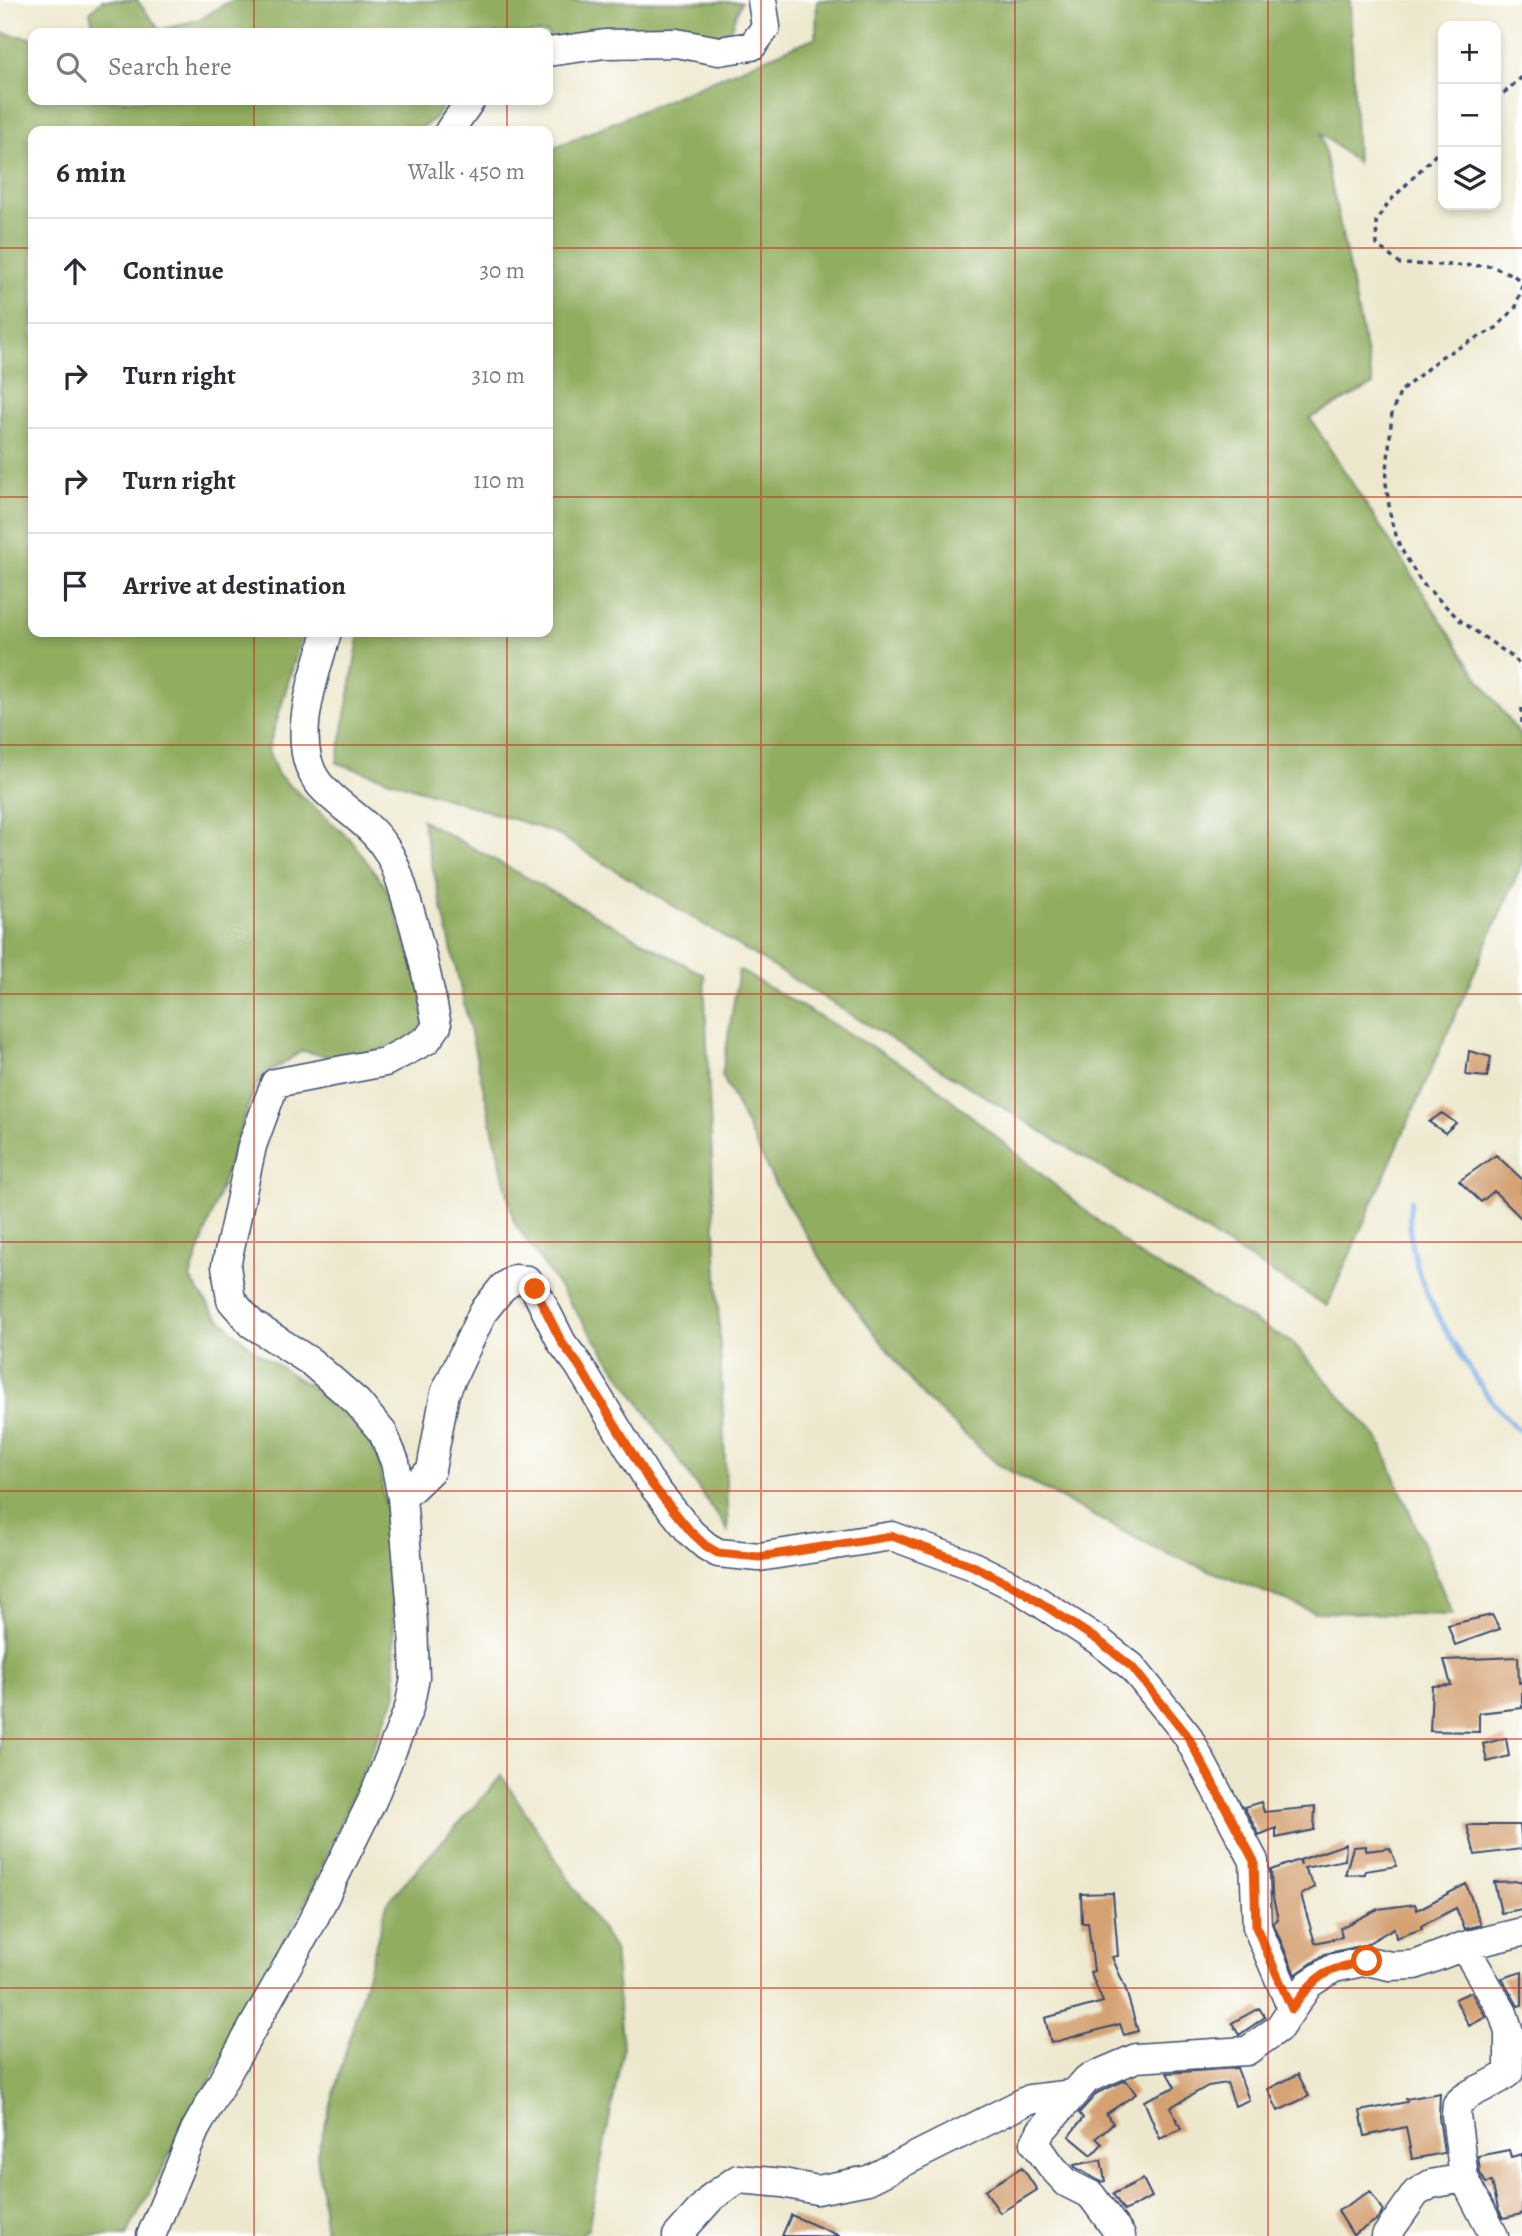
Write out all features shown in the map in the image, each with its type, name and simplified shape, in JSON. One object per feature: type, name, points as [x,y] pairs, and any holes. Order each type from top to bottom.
[{"type":"street","points":[[553,51],[605,44],[676,44],[719,51],[752,46],[766,27],[762,0]]},
{"type":"street","points":[[453,126],[467,105]]},
{"type":"street","points":[[151,2236],[195,2130],[312,1923],[372,1801],[409,1708],[415,1678],[402,1498],[395,1462],[383,1433],[357,1402],[311,1362],[252,1324],[231,1300],[226,1266],[252,1146],[275,1083],[385,1062],[427,1040],[437,1026],[421,946],[397,870],[382,843],[349,809],[321,786],[307,766],[304,724],[326,637]]},
{"type":"street","points":[[402,1498],[431,1470],[445,1393],[483,1312],[503,1287],[515,1279],[527,1280],[535,1289],[562,1343],[578,1364],[649,1481],[706,1546],[718,1553],[759,1557],[892,1536],[971,1565],[1021,1590],[1099,1641],[1132,1667],[1187,1735],[1254,1861],[1256,1927],[1292,2009]]},
{"type":"street","points":[[1121,2236],[1091,2195],[1067,2183],[1035,2143],[1041,2131],[1087,2079],[1136,2058],[1247,2050],[1279,2028],[1309,1984],[1334,1968],[1367,1961],[1390,1966],[1415,1965],[1464,1947],[1522,1932]]},
{"type":"street","points":[[1464,1947],[1503,2013],[1509,2032],[1509,2072],[1500,2080],[1463,2098],[1457,2104],[1455,2115],[1464,2178],[1494,2236]]},
{"type":"street","points":[[677,2236],[712,2197],[738,2179],[783,2183],[817,2190],[868,2180],[1030,2099],[1073,2094]]},
{"type":"street","points":[[1386,2236],[1416,2193],[1431,2183],[1464,2178]]},
{"type":"path","points":[[1501,96],[1522,77]]},
{"type":"path","points":[[1438,153],[1390,201],[1376,221],[1377,245],[1401,264],[1492,265],[1513,275],[1522,284],[1516,307],[1496,328],[1441,357],[1402,391],[1392,412],[1386,483],[1391,520],[1400,547],[1421,582],[1462,622],[1514,658],[1522,669]]},
{"type":"path","points":[[1522,708],[1522,727]]},
{"type":"green space","points":[[102,0],[137,0],[158,28],[94,28],[90,12]]},
{"type":"green space","points":[[232,0],[741,2],[731,28],[719,38],[553,40],[553,28],[167,28],[200,19]]},
{"type":"green space","points":[[817,0],[1350,0],[1357,163],[1321,133],[1373,385],[1310,418],[1475,673],[1522,738],[1522,864],[1327,1306],[553,832],[337,763],[359,637],[553,637],[553,148],[816,37]]},
{"type":"green space","points":[[0,33],[28,37],[28,105],[444,105],[434,119],[424,126],[28,126],[28,637],[302,637],[268,750],[278,775],[351,840],[387,889],[433,1018],[419,1043],[336,1058],[302,1051],[264,1076],[255,1087],[190,1278],[214,1313],[254,1350],[362,1420],[376,1445],[391,1543],[396,1695],[306,1902],[126,2236],[0,2236]]},
{"type":"green space","points":[[422,820],[704,975],[728,1531],[514,1222]]},
{"type":"green space","points":[[739,970],[924,1077],[1139,1255],[1294,1344],[1380,1441],[1453,1615],[1314,1612],[1156,1549],[997,1464],[923,1396],[836,1283],[776,1186],[722,1075]]},
{"type":"green space","points":[[502,1776],[614,1949],[623,2049],[588,2229],[579,2236],[326,2236],[317,2154],[388,1901]]},
{"type":"building","points":[[1469,1051],[1491,1057],[1487,1077],[1466,1075]]},
{"type":"building","points":[[1442,1113],[1456,1123],[1445,1133],[1429,1122]]},
{"type":"building","points":[[1496,1155],[1522,1179],[1522,1219],[1494,1191],[1481,1202],[1459,1181]]},
{"type":"building","points":[[1492,1615],[1500,1629],[1455,1645],[1448,1625]]},
{"type":"building","points":[[1518,1657],[1522,1708],[1479,1713],[1479,1732],[1430,1731],[1432,1686],[1451,1685],[1444,1660]]},
{"type":"building","points":[[1506,1738],[1509,1756],[1487,1762],[1483,1744]]},
{"type":"building","points":[[1261,1802],[1264,1812],[1315,1807],[1314,1830],[1276,1838],[1276,1828],[1259,1835],[1244,1807]]},
{"type":"building","points":[[1467,1825],[1520,1825],[1522,1849],[1475,1855]]},
{"type":"building","points":[[1346,1844],[1345,1860],[1304,1868],[1315,1887],[1301,1895],[1315,1943],[1342,1937],[1340,1928],[1378,1909],[1415,1904],[1417,1910],[1466,1884],[1481,1925],[1465,1929],[1456,1908],[1421,1926],[1422,1929],[1396,1938],[1394,1928],[1365,1945],[1325,1954],[1295,1975],[1273,1923],[1278,1919],[1272,1894],[1271,1870],[1299,1860],[1301,1865],[1300,1860]]},
{"type":"building","points":[[1366,1846],[1366,1851],[1390,1848],[1397,1866],[1365,1871],[1365,1874],[1345,1875],[1353,1847]]},
{"type":"building","points":[[1522,1881],[1522,1909],[1501,1913],[1494,1882]]},
{"type":"building","points":[[1113,1893],[1118,1956],[1112,1957],[1125,1987],[1138,2031],[1124,2035],[1120,2024],[1051,2043],[1045,2018],[1103,2002],[1090,1972],[1094,1971],[1088,1923],[1082,1923],[1081,1894]]},
{"type":"building","points":[[1522,1972],[1522,2005],[1518,2006],[1502,1978]]},
{"type":"building","points":[[1471,1992],[1486,2017],[1469,2026],[1455,1999]]},
{"type":"building","points":[[1259,2008],[1265,2017],[1239,2035],[1232,2023]]},
{"type":"building","points":[[1237,2068],[1249,2100],[1235,2106],[1227,2083],[1208,2086],[1171,2107],[1181,2129],[1160,2139],[1144,2101],[1175,2087],[1167,2073]]},
{"type":"building","points":[[1298,2074],[1309,2096],[1278,2111],[1268,2089]]},
{"type":"building","points":[[1126,2080],[1136,2094],[1106,2114],[1113,2123],[1096,2138],[1102,2144],[1092,2155],[1069,2136],[1083,2118],[1079,2113],[1097,2093]]},
{"type":"building","points":[[1440,2093],[1439,2117],[1444,2153],[1412,2159],[1406,2127],[1365,2136],[1360,2111]]},
{"type":"building","points":[[1509,2150],[1511,2157],[1522,2154],[1522,2214],[1503,2218],[1492,2182],[1486,2183],[1480,2173],[1478,2156]]},
{"type":"building","points":[[1101,2160],[1105,2181],[1101,2182],[1074,2165]]},
{"type":"building","points":[[1022,2167],[1037,2190],[1000,2213],[985,2190]]},
{"type":"building","points":[[1143,2179],[1152,2197],[1124,2211],[1113,2194]]},
{"type":"building","points":[[1370,2191],[1383,2211],[1378,2219],[1353,2235],[1338,2211]]},
{"type":"building","points":[[791,2215],[840,2236],[782,2236]]},
{"type":"waterway","points":[[1411,1200],[1411,1240],[1420,1277],[1428,1295],[1478,1382],[1522,1433]]},
{"type":"route","points":[[535,1289],[562,1343],[578,1364],[602,1408],[649,1481],[706,1546],[718,1553],[759,1557],[892,1536],[971,1565],[1021,1590],[1099,1641],[1132,1667],[1187,1735],[1254,1861],[1256,1927],[1292,2009],[1309,1984],[1334,1968],[1367,1961]]}]
